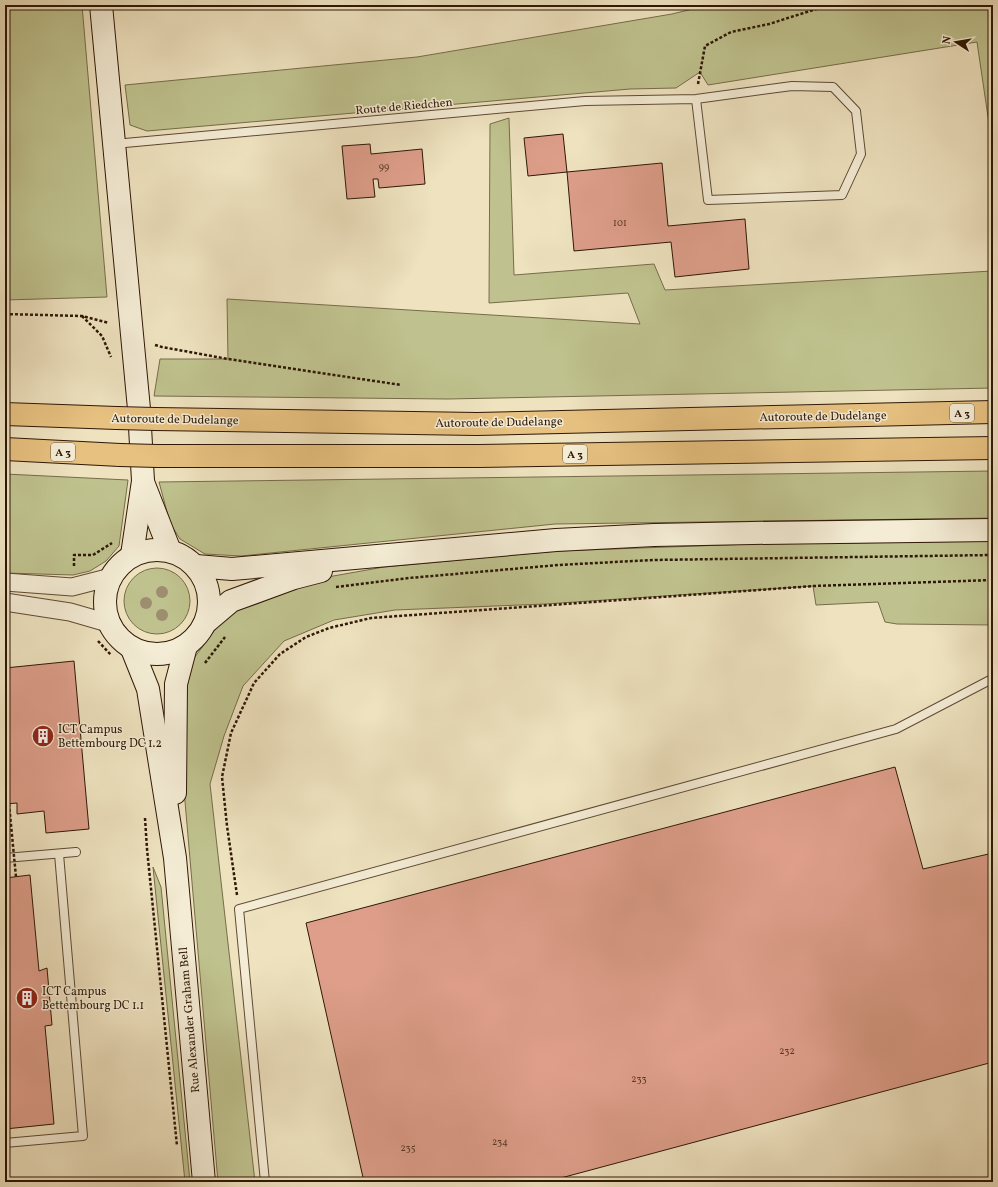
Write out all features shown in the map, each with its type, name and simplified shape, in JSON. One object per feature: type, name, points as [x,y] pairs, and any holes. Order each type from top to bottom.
[{"type":"highway","name":"Autoroute de Dudelange","points":[[5,414],[155,419],[477,424],[993,412]]},
{"type":"highway","name":"A 3","points":[[5,449],[157,456],[479,456],[993,448]]},
{"type":"main road","points":[[101,5],[139,409],[143,481],[132,555]]},
{"type":"main road","points":[[143,481],[170,551]]},
{"type":"main road","points":[[196,566],[232,570],[556,540],[646,536],[993,530]]},
{"type":"main road","points":[[206,623],[209,608],[209,593],[204,578],[196,566],[184,557],[170,551],[157,549],[144,551],[132,555],[120,564],[111,577],[106,591],[104,607],[108,622],[118,638],[124,654],[160,655],[173,652],[186,646],[198,636],[206,623],[231,601],[294,578],[382,555]]},
{"type":"main road","name":"Rue Alexander Graham Bell","points":[[175,858],[176,684],[186,646]]},
{"type":"main road","name":"Rue Alexander Graham Bell","points":[[124,654],[148,689],[175,858],[204,1182]]},
{"type":"street","points":[[5,582],[72,587],[111,577]]},
{"type":"street","points":[[5,602],[70,612],[108,622]]},
{"type":"lane","name":"Route de Riedchen","points":[[114,144],[585,101],[696,99],[792,86],[833,87],[856,111],[861,154],[842,195],[708,200],[696,99]]},
{"type":"lane","points":[[265,1182],[239,909],[896,729],[993,680]]},
{"type":"lane","points":[[5,858],[76,852]]},
{"type":"lane","points":[[5,1143],[83,1136],[59,854]]},
{"type":"path","points":[[696,99],[705,46],[731,32],[769,24],[830,5]]},
{"type":"path","points":[[5,314],[82,316],[131,329]]},
{"type":"path","points":[[162,347],[228,359],[401,385]]},
{"type":"path","points":[[332,588],[409,578],[566,564],[660,560],[993,555]]},
{"type":"path","points":[[239,909],[227,826],[222,777],[231,734],[254,683],[280,654],[306,637],[330,628],[371,618],[814,586],[993,580]]},
{"type":"path","points":[[204,664],[228,632]]},
{"type":"path","points":[[95,639],[124,654]]},
{"type":"path","points":[[9,804],[16,877]]},
{"type":"path","points":[[145,815],[147,849],[177,1150]]},
{"type":"green space","points":[[5,5],[82,5],[107,297],[5,300]]},
{"type":"green space","points":[[709,5],[993,5],[993,151],[977,42],[708,85],[700,72],[676,88],[630,89],[147,131],[130,125],[125,85],[417,57],[672,14]]},
{"type":"green space","points":[[509,118],[514,275],[654,264],[665,290],[992,271],[993,226],[993,388],[448,399],[154,396],[160,359],[228,359],[227,299],[640,324],[628,293],[489,303],[490,124]]},
{"type":"green space","points":[[993,471],[993,518],[555,524],[241,556],[205,554],[180,539],[170,523],[159,482]]},
{"type":"green space","points":[[5,474],[128,480],[119,546],[106,561],[90,571],[73,575],[5,573]]},
{"type":"green space","points":[[993,541],[993,625],[897,624],[885,622],[878,602],[816,605],[813,586],[545,604],[395,610],[334,620],[284,641],[243,686],[224,736],[210,784],[255,1182],[218,1182],[182,767],[186,683],[192,661],[222,620],[232,611],[322,578],[384,567],[557,551],[753,544]]},
{"type":"green space","points":[[157,568],[169,571],[180,578],[187,589],[190,601],[187,613],[180,624],[169,631],[157,634],[145,631],[134,624],[127,613],[124,601],[127,589],[134,578],[145,571]]},
{"type":"green space","points":[[153,867],[161,887],[190,1182],[185,1182]]},
{"type":"building","points":[[563,134],[567,172],[528,176],[524,138]]},
{"type":"building","points":[[370,144],[371,154],[422,149],[425,184],[379,188],[378,179],[373,179],[375,197],[347,199],[342,146]]},
{"type":"building","points":[[662,163],[668,226],[745,219],[749,269],[675,277],[671,242],[574,251],[567,172]]},
{"type":"building","name":"ICT Campus Bettembourg DC 1.2","points":[[74,661],[89,829],[46,833],[44,811],[17,814],[17,803],[5,804],[5,668]]},
{"type":"building","points":[[895,767],[923,869],[993,853],[993,1062],[546,1182],[364,1182],[306,923]]},
{"type":"building","name":"ICT Campus Bettembourg DC 1.1","points":[[30,875],[39,971],[47,968],[52,1025],[45,1026],[54,1124],[5,1129],[5,878]]},
{"type":"place","name":"ICT Campus Bettembourg DC 1.2","points":[[43,736]]},
{"type":"place","name":"ICT Campus Bettembourg DC 1.1","points":[[27,998]]}]
